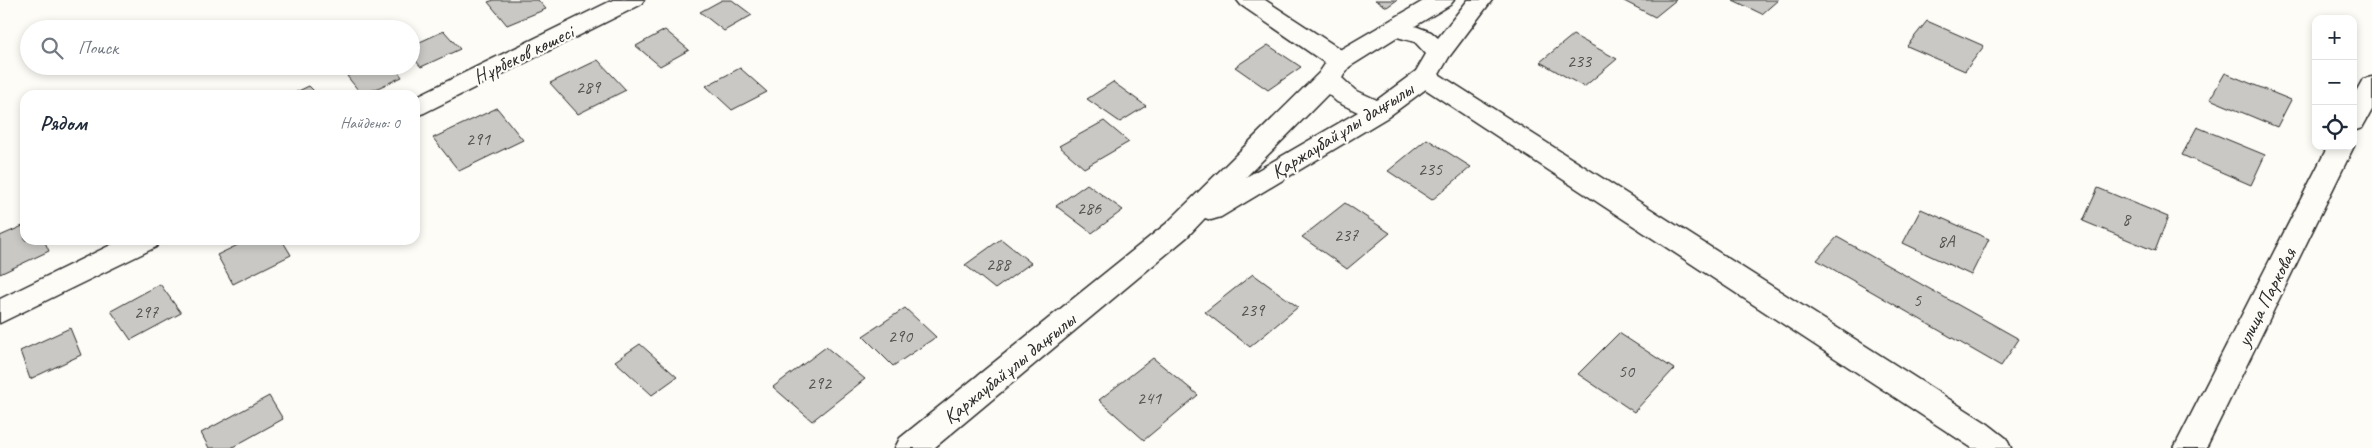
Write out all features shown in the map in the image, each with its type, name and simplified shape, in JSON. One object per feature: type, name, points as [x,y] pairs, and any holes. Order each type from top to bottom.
[{"type":"main road","name":"Нұрбеков көшесі","points":[[420,105],[632,0]]},
{"type":"main road","points":[[1249,0],[1334,70],[1346,96],[1379,111]]},
{"type":"main road","name":"Қаржаубайұлы даңғылы","points":[[911,448],[1177,230],[1334,70],[1442,0]]},
{"type":"main road","name":"Қаржаубайұлы даңғылы","points":[[1177,230],[1379,111],[1425,76],[1480,0]]},
{"type":"main road","points":[[1397,28],[1423,37],[1440,53]]},
{"type":"main road","points":[[1425,76],[1969,428],[1995,448]]},
{"type":"main road","points":[[2357,114],[2372,85]]},
{"type":"main road","name":"улица Парковая","points":[[2190,448],[2339,150]]},
{"type":"main road","points":[[0,312],[136,245]]},
{"type":"building","points":[[494,0],[538,0],[546,9],[507,25],[488,2]]},
{"type":"building","points":[[722,0],[732,0],[752,15],[724,31],[700,12]]},
{"type":"building","points":[[1375,0],[1397,0],[1387,7]]},
{"type":"building","points":[[1622,0],[1676,0],[1655,17]]},
{"type":"building","points":[[1733,0],[1778,0],[1762,14]]},
{"type":"building","points":[[1927,21],[1984,46],[1965,71],[1907,46]]},
{"type":"building","points":[[665,30],[689,50],[660,66],[636,46]]},
{"type":"building","points":[[444,31],[460,49],[421,67],[420,42]]},
{"type":"building","points":[[1573,35],[1617,59],[1584,87],[1540,62]]},
{"type":"building","points":[[1268,45],[1301,67],[1268,90],[1235,67]]},
{"type":"building","points":[[598,60],[626,90],[578,114],[550,83]]},
{"type":"building","points":[[740,68],[767,92],[732,110],[706,86]]},
{"type":"building","points":[[2225,73],[2291,100],[2277,127],[2210,99]]},
{"type":"building","points":[[401,75],[402,77],[373,90],[358,90],[347,76]]},
{"type":"building","points":[[1113,82],[1146,106],[1120,122],[1087,99]]},
{"type":"building","points":[[309,86],[313,90],[301,90]]},
{"type":"building","points":[[497,108],[523,140],[459,171],[433,138]]},
{"type":"building","points":[[1104,121],[1129,142],[1084,168],[1059,146]]},
{"type":"building","points":[[2197,127],[2265,155],[2251,185],[2182,155]]},
{"type":"building","points":[[1427,139],[1471,167],[1432,200],[1388,171]]},
{"type":"building","points":[[1087,184],[1123,210],[1092,233],[1056,206]]},
{"type":"building","points":[[2098,188],[2168,217],[2155,251],[2083,221]]},
{"type":"building","points":[[1345,203],[1390,233],[1347,269],[1302,237]]},
{"type":"building","points":[[1921,209],[1989,239],[1971,275],[1903,243]]},
{"type":"building","points":[[20,227],[20,245],[46,245],[49,251],[0,274],[0,236]]},
{"type":"building","points":[[1837,237],[2019,339],[2001,366],[1817,260]]},
{"type":"building","points":[[1001,239],[1031,263],[995,289],[965,265]]},
{"type":"building","points":[[238,245],[285,245],[291,255],[233,284],[217,255]]},
{"type":"building","points":[[1253,274],[1298,307],[1250,347],[1205,312]]},
{"type":"building","points":[[160,284],[181,313],[131,340],[111,311]]},
{"type":"building","points":[[905,308],[936,337],[893,366],[863,336]]},
{"type":"building","points":[[70,328],[81,355],[30,379],[20,351]]},
{"type":"building","points":[[1619,333],[1674,369],[1634,412],[1578,374]]},
{"type":"building","points":[[640,344],[677,377],[652,395],[615,361]]},
{"type":"building","points":[[826,347],[865,379],[812,421],[773,387]]},
{"type":"building","points":[[1153,358],[1198,395],[1144,440],[1099,400]]},
{"type":"building","points":[[269,396],[283,419],[231,448],[209,448],[201,433]]}]
